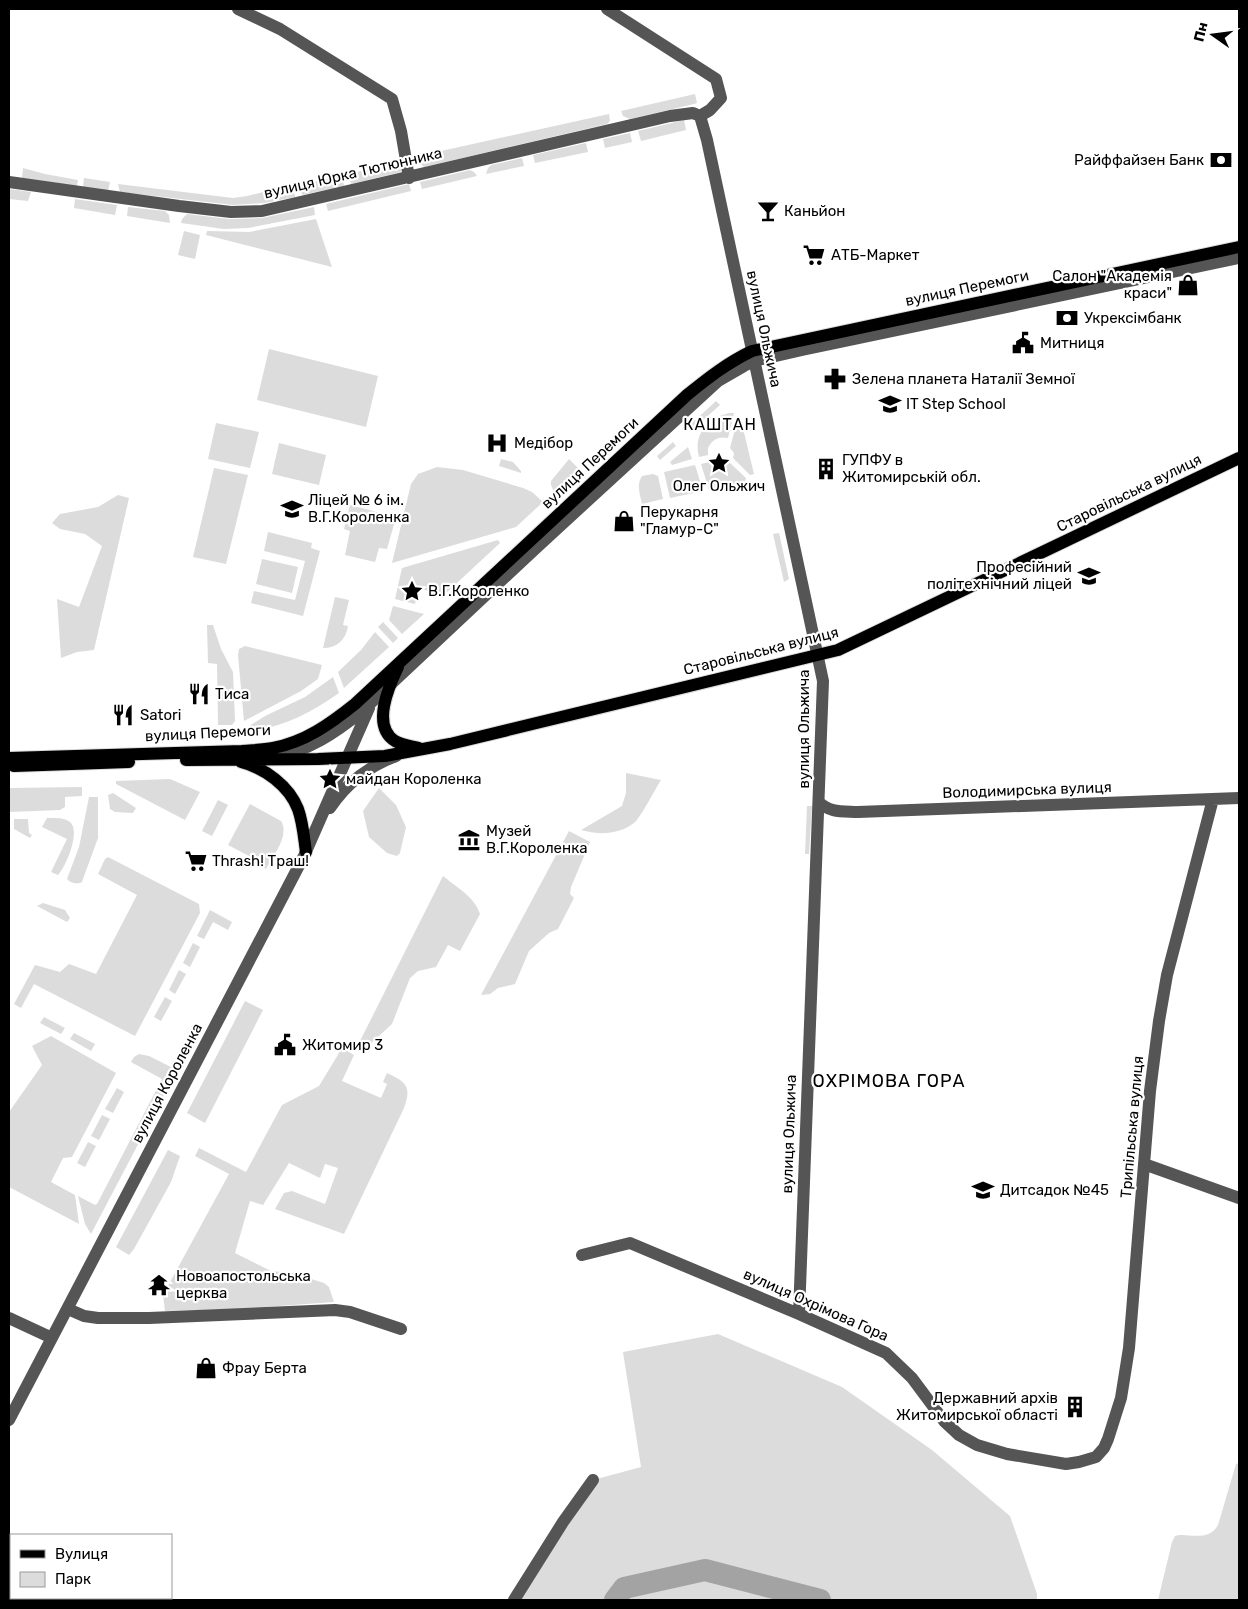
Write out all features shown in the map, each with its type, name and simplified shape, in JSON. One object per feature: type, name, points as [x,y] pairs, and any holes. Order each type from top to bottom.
[{"type":"main road","name":"вулиця Перемоги","points":[[9,758],[242,751],[273,748],[293,743],[313,734],[334,721],[355,704],[687,395],[722,367],[753,356],[1239,247]]},
{"type":"main road","name":"Старовільська вулиця","points":[[347,758],[399,754],[424,749],[840,649],[1239,458]]},
{"type":"main road","points":[[401,660],[389,685],[383,711],[386,729],[394,741],[424,749]]},
{"type":"main road","points":[[234,760],[347,758]]},
{"type":"main road","name":"вулиця Перемоги","points":[[9,766],[234,760]]},
{"type":"main road","points":[[234,760],[256,767],[268,774],[290,795],[297,807],[301,821],[306,852]]},
{"type":"street","points":[[238,9],[280,29],[392,99],[401,131],[409,178]]},
{"type":"street","points":[[607,9],[716,79],[721,98],[710,110],[700,116]]},
{"type":"street","name":"вулиця Юрка Тютюнника","points":[[9,182],[123,200],[231,212],[262,211],[670,116],[693,113],[700,116]]},
{"type":"street","name":"вулиця Ольжича","points":[[700,116],[707,140],[824,681],[799,1314]]},
{"type":"street","name":"вулиця Перемоги","points":[[257,759],[289,753],[314,744],[345,725],[371,703],[693,403],[718,381],[744,366],[753,356],[1239,258]]},
{"type":"street","points":[[347,758],[371,703],[401,660]]},
{"type":"street","points":[[316,828],[332,804],[357,778],[373,766],[399,754]]},
{"type":"street","name":"вулиця Короленка","points":[[9,1420],[306,852],[347,758]]},
{"type":"street","name":"Володимирська вулиця","points":[[819,802],[833,810],[858,812],[1239,798]]},
{"type":"street","name":"Трипільська вулиця","points":[[1096,1457],[1104,1448],[1113,1428],[1121,1398],[1129,1348],[1155,1047],[1167,975],[1213,799]]},
{"type":"street","points":[[1144,1164],[1239,1198]]},
{"type":"street","name":"вулиця Охрімова Гора","points":[[582,1255],[630,1243],[886,1353],[912,1378],[951,1428],[977,1445],[1007,1454],[1066,1464],[1096,1457]]},
{"type":"street","points":[[68,1308],[84,1316],[98,1318],[149,1318],[335,1310],[350,1312],[401,1330]]},
{"type":"street","points":[[9,1318],[52,1338]]},
{"type":"street","points":[[514,1600],[563,1522],[593,1480]]},
{"type":"green space","points":[[695,94],[697,103],[630,119],[623,116],[621,111]]},
{"type":"green space","points":[[609,114],[610,121],[607,124],[424,167],[414,157]]},
{"type":"green space","points":[[684,120],[686,130],[641,141],[638,131]]},
{"type":"green space","points":[[630,133],[632,142],[605,148],[603,139]]},
{"type":"green space","points":[[586,143],[588,152],[535,163],[533,155]]},
{"type":"green space","points":[[522,158],[524,166],[486,174],[491,165]]},
{"type":"green space","points":[[400,162],[401,172],[351,184],[348,174]]},
{"type":"green space","points":[[23,168],[78,180],[77,186],[22,178]]},
{"type":"green space","points":[[470,170],[477,176],[422,189],[420,182]]},
{"type":"green space","points":[[342,175],[344,186],[302,195],[300,185]]},
{"type":"green space","points":[[84,178],[110,182],[108,191],[83,187]]},
{"type":"green space","points":[[118,184],[233,198],[293,185],[295,197],[265,203],[233,205],[120,192]]},
{"type":"green space","points":[[409,184],[411,191],[328,211],[326,204]]},
{"type":"green space","points":[[9,189],[31,192],[28,201],[9,199]]},
{"type":"green space","points":[[75,199],[117,205],[115,215],[74,208]]},
{"type":"green space","points":[[128,207],[165,211],[169,215],[170,223],[127,216]]},
{"type":"green space","points":[[314,207],[315,215],[248,228],[224,229],[181,223],[187,214],[229,219],[262,218]]},
{"type":"green space","points":[[316,219],[332,267],[206,235],[207,231],[249,232]]},
{"type":"green space","points":[[184,231],[200,235],[195,259],[178,255]]},
{"type":"green space","points":[[269,349],[378,376],[366,427],[257,400]]},
{"type":"green space","points":[[716,401],[720,405],[692,430],[689,426]]},
{"type":"green space","points":[[734,413],[728,438],[716,439],[708,448],[708,455],[699,457],[698,442],[708,423],[721,415]]},
{"type":"green space","points":[[738,418],[741,420],[754,474],[750,475],[733,458],[734,453],[730,448]]},
{"type":"green space","points":[[216,423],[259,432],[250,468],[208,459]]},
{"type":"green space","points":[[673,442],[676,446],[660,460],[657,456]]},
{"type":"green space","points":[[279,443],[326,455],[319,485],[272,474]]},
{"type":"green space","points":[[688,447],[692,459],[672,465],[670,462]]},
{"type":"green space","points":[[501,459],[513,462],[521,473],[499,466]]},
{"type":"green space","points":[[569,459],[579,469],[554,492],[551,481]]},
{"type":"green space","points":[[718,460],[724,464],[730,463],[746,478],[745,482],[709,490],[701,464]]},
{"type":"green space","points":[[695,465],[703,491],[670,498],[664,472]]},
{"type":"green space","points":[[437,467],[463,470],[523,488],[532,492],[543,502],[516,527],[392,563],[411,484],[418,474]]},
{"type":"green space","points":[[214,468],[248,475],[226,564],[193,557]]},
{"type":"green space","points":[[653,474],[658,476],[663,499],[642,504],[639,490],[640,479],[642,476]]},
{"type":"green space","points":[[118,495],[129,498],[94,650],[77,652],[61,658],[57,599],[79,607],[102,546],[85,534],[60,529],[52,523],[60,514],[98,507]]},
{"type":"green space","points":[[350,505],[396,517],[387,549],[379,548],[375,562],[345,555],[350,531],[344,529]]},
{"type":"green space","points":[[268,532],[312,543],[311,548],[320,551],[303,616],[251,603],[254,591],[295,600],[305,561],[264,551]]},
{"type":"green space","points":[[779,533],[789,579],[784,582],[773,534]]},
{"type":"green space","points":[[498,540],[500,543],[444,595],[410,586],[408,593],[417,596],[415,604],[395,599],[402,568]]},
{"type":"green space","points":[[262,559],[298,567],[292,593],[256,584]]},
{"type":"green space","points":[[335,597],[349,600],[343,625],[348,626],[347,631],[337,645],[323,648]]},
{"type":"green space","points":[[393,606],[424,614],[402,634],[389,620]]},
{"type":"green space","points":[[383,622],[398,638],[393,643],[378,627]]},
{"type":"green space","points":[[207,625],[213,625],[221,649],[233,672],[235,721],[232,725],[218,725],[217,664],[208,663]]},
{"type":"green space","points":[[375,632],[389,647],[344,688],[338,672],[361,650]]},
{"type":"green space","points":[[245,646],[322,665],[318,679],[301,691],[244,721],[238,655],[239,649]]},
{"type":"green space","points":[[333,677],[339,693],[307,713],[285,723],[248,732],[249,726],[265,716],[305,697]]},
{"type":"green space","points":[[626,773],[661,780],[637,820],[628,827],[615,832],[595,833],[581,830],[622,806],[626,793]]},
{"type":"green space","points":[[170,779],[200,792],[185,820],[116,784],[116,781]]},
{"type":"green space","points":[[82,787],[82,796],[65,797],[65,807],[60,810],[9,812],[9,788]]},
{"type":"green space","points":[[379,788],[396,805],[406,827],[400,853],[397,856],[387,853],[369,837],[363,811]]},
{"type":"green space","points":[[113,793],[136,808],[133,813],[115,812],[110,809],[108,795]]},
{"type":"green space","points":[[89,797],[98,797],[98,838],[82,882],[74,883],[67,879],[79,847]]},
{"type":"green space","points":[[218,800],[228,805],[212,836],[202,831]]},
{"type":"green space","points":[[250,804],[281,821],[283,827],[280,845],[266,869],[250,860],[251,857],[228,845]]},
{"type":"green space","points":[[807,806],[812,806],[809,854],[805,854]]},
{"type":"green space","points":[[47,818],[65,819],[73,827],[74,833],[71,849],[65,865],[58,875],[51,872],[67,839],[42,827]]},
{"type":"green space","points":[[14,819],[28,819],[29,833],[32,835],[30,838],[14,829]]},
{"type":"green space","points":[[569,831],[590,842],[571,887],[570,894],[574,898],[558,929],[549,933],[529,951],[515,984],[498,988],[490,994],[481,995]]},
{"type":"green space","points":[[108,857],[199,904],[200,913],[135,1036],[34,984],[21,1008],[14,1004],[35,965],[60,972],[69,964],[96,974],[137,895],[98,874],[105,859]]},
{"type":"green space","points":[[443,876],[470,897],[480,914],[460,951],[448,945],[436,967],[418,971],[410,978],[392,1024],[369,1045],[360,1041]]},
{"type":"green space","points":[[43,903],[65,910],[70,918],[67,922],[37,906]]},
{"type":"green space","points":[[210,910],[232,922],[228,930],[213,922],[204,939],[197,936]]},
{"type":"green space","points":[[193,943],[200,947],[190,967],[183,963]]},
{"type":"green space","points":[[179,970],[186,974],[175,994],[169,990]]},
{"type":"green space","points":[[165,997],[172,1001],[161,1021],[154,1017]]},
{"type":"green space","points":[[245,1001],[263,1010],[205,1123],[187,1113]]},
{"type":"green space","points":[[44,1017],[65,1028],[61,1034],[40,1023]]},
{"type":"green space","points":[[74,1033],[95,1044],[91,1051],[70,1039]]},
{"type":"green space","points":[[51,1036],[116,1073],[72,1157],[63,1158],[51,1182],[75,1195],[79,1224],[9,1187],[9,1112],[42,1065],[32,1046]]},
{"type":"green space","points":[[342,1048],[354,1055],[342,1081],[381,1098],[387,1084],[383,1082],[387,1073],[403,1082],[407,1090],[404,1108],[344,1234],[275,1209],[284,1193],[292,1191],[325,1204],[338,1168],[325,1164],[320,1178],[289,1163],[263,1205],[250,1201],[235,1253],[271,1271],[292,1273],[324,1283],[329,1287],[334,1302],[237,1309],[165,1311],[163,1295],[229,1174],[195,1156],[199,1148],[246,1172],[282,1105],[319,1086]]},
{"type":"green space","points":[[139,1054],[149,1056],[177,1070],[91,1234],[85,1224],[78,1196],[95,1205],[97,1204],[162,1079],[131,1062]]},
{"type":"green space","points":[[117,1088],[124,1092],[113,1113],[105,1109]]},
{"type":"green space","points":[[102,1115],[110,1119],[99,1140],[91,1136]]},
{"type":"green space","points":[[88,1142],[96,1146],[85,1167],[77,1163]]},
{"type":"green space","points":[[168,1150],[180,1156],[171,1182],[129,1255],[116,1247]]},
{"type":"green space","points":[[718,1334],[842,1387],[932,1450],[1010,1516],[1037,1594],[1037,1600],[514,1600],[593,1480],[641,1467],[623,1352]]},
{"type":"green space","points":[[1239,1463],[1239,1600],[1158,1600],[1175,1536],[1201,1536],[1215,1530],[1236,1464]]},
{"type":"waterway","points":[[615,1600],[624,1588],[705,1570],[820,1600]]},
{"type":"place","name":"Райффайзен Банк","points":[[1221,160]]},
{"type":"place","name":"Каньйон","points":[[768,211]]},
{"type":"place","name":"АТБ-Маркет","points":[[814,255]]},
{"type":"place","name":"Салон \"Академія краси\"","points":[[1188,285]]},
{"type":"place","name":"Укрексімбанк","points":[[1067,318]]},
{"type":"place","name":"Митниця","points":[[1023,343]]},
{"type":"place","name":"Зелена планета Наталії Земної","points":[[835,379]]},
{"type":"place","name":"IT Step School","points":[[890,404]]},
{"type":"place","name":"Медібор","points":[[497,443]]},
{"type":"place","name":"Олег Ольжич","points":[[719,463]]},
{"type":"place","name":"ГУПФУ в Житомирській обл.","points":[[826,469]]},
{"type":"place","name":"Ліцей № 6 ім. В.Г.Короленка","points":[[292,509]]},
{"type":"place","name":"Перукарня \"Гламур-С\"","points":[[624,521]]},
{"type":"place","name":"Професійний політехнічний ліцей","points":[[1089,576]]},
{"type":"place","name":"В.Г.Короленко","points":[[412,591]]},
{"type":"place","name":"Тиса","points":[[199,694]]},
{"type":"place","name":"Satori","points":[[123,715]]},
{"type":"place","name":"майдан Короленка","points":[[330,779]]},
{"type":"place","name":"Музей В.Г.Короленка","points":[[469,840]]},
{"type":"place","name":"Thrash! Траш!","points":[[196,861]]},
{"type":"place","name":"Житомир 3","points":[[285,1045]]},
{"type":"place","name":"Дитсадок №45","points":[[983,1190]]},
{"type":"place","name":"Новоапостольська церква","points":[[159,1285]]},
{"type":"place","name":"Фрау Берта","points":[[206,1368]]},
{"type":"place","name":"Державний архів Житомирської області","points":[[1075,1407]]},
{"type":"district","name":"КАШТАН","points":[[720,424]]},
{"type":"district","name":"ОХРІМОВА ГОРА","points":[[889,1081]]}]
